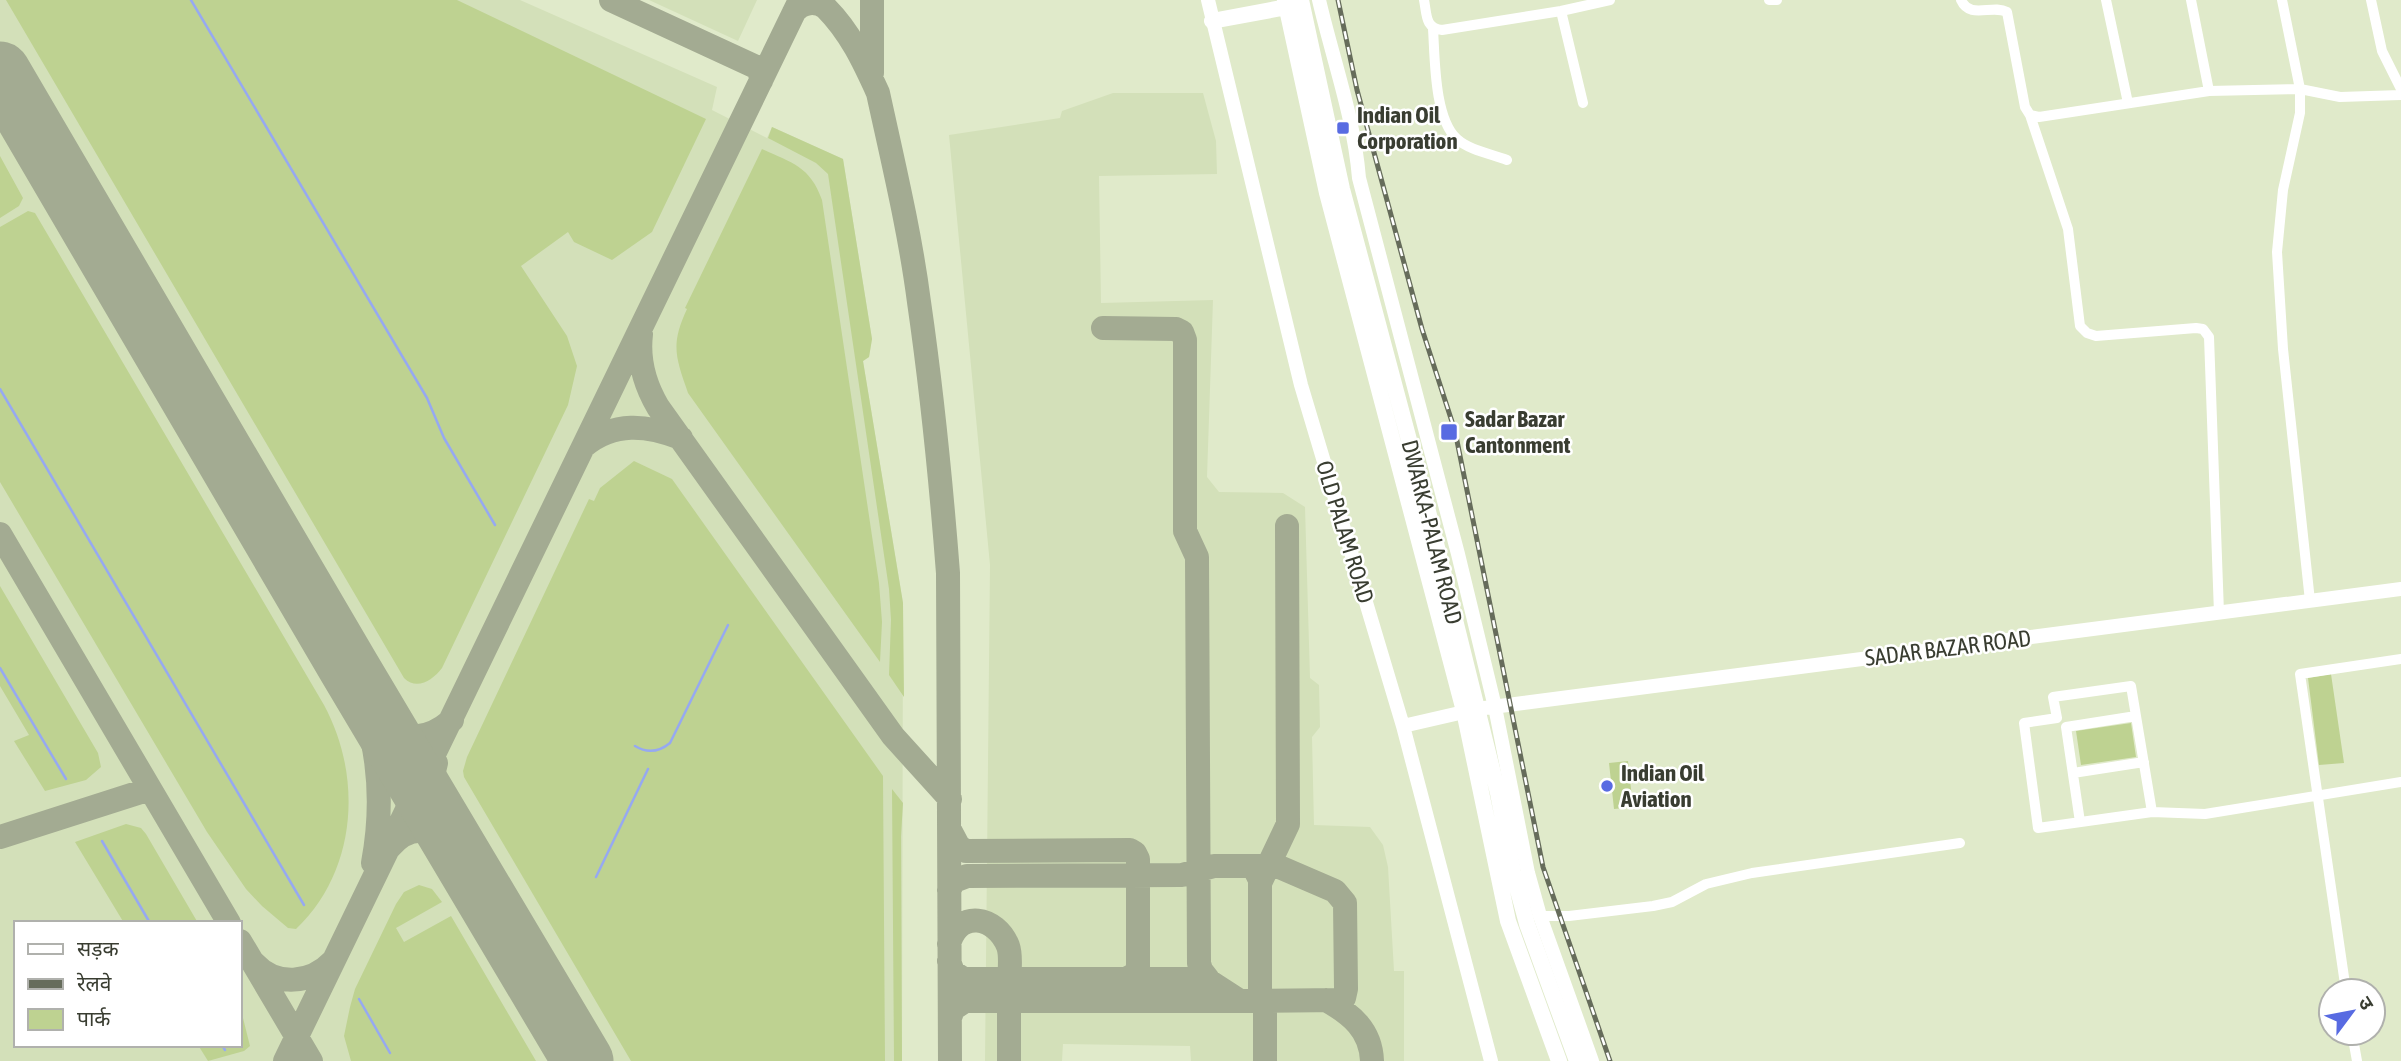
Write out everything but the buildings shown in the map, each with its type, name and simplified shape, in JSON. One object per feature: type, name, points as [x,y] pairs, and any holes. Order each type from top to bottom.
[{"type":"main road","points":[[1212,21],[1291,2]]},
{"type":"main road","name":"DWARKA-PALAM ROAD","points":[[1291,2],[1327,192],[1471,710],[1498,793],[1513,872],[1527,924],[1577,1061]]},
{"type":"main road","points":[[1471,710],[1508,921],[1559,1061]]},
{"type":"street","name":"OLD PALAM ROAD","points":[[1208,0],[1301,385],[1403,726],[1491,1061]]},
{"type":"street","points":[[1319,0],[1356,142],[1359,178],[1458,554],[1495,707],[1528,873],[1540,916],[1592,1061]]},
{"type":"street","points":[[1424,0],[1428,24],[1433,29],[1442,30],[1560,11],[1609,0]]},
{"type":"street","points":[[1769,0],[1777,0]]},
{"type":"street","points":[[1961,0],[1969,10],[1977,12],[2000,8],[2007,12],[2022,96],[2068,229],[2080,326],[2087,333],[2096,335],[2196,328],[2203,329],[2209,337],[2219,613]]},
{"type":"street","points":[[2106,0],[2128,103]]},
{"type":"street","points":[[2191,0],[2209,91]]},
{"type":"street","points":[[2282,0],[2300,89],[2300,113],[2283,190],[2277,252],[2283,349],[2311,601]]},
{"type":"street","points":[[2371,0],[2382,51],[2401,89]]},
{"type":"street","points":[[1560,11],[1583,103]]},
{"type":"street","points":[[1433,29],[1438,89],[1445,119],[1455,138],[1465,145],[1507,160]]},
{"type":"street","points":[[2030,115],[2039,117],[2209,91],[2300,89],[2340,97],[2401,95]]},
{"type":"street","name":"SADAR BAZAR ROAD","points":[[1403,726],[1471,710],[2401,589]]},
{"type":"street","points":[[2344,977],[2300,674],[2401,659]]},
{"type":"street","points":[[2080,822],[2066,727],[2057,718],[2053,697],[2131,686],[2152,812]]},
{"type":"street","points":[[2066,727],[2136,716]]},
{"type":"street","points":[[2057,718],[2024,723],[2038,828],[2152,812],[2205,814],[2401,782]]},
{"type":"street","points":[[2073,773],[2144,762]]},
{"type":"street","points":[[1540,916],[1569,916],[1653,906],[1672,902],[1706,884],[1752,873],[1960,844]]},
{"type":"shaded area","points":[[0,0],[520,0],[717,87],[712,110],[767,138],[772,127],[843,159],[872,339],[869,357],[863,361],[903,603],[902,1061],[0,1061]]},
{"type":"shaded area","points":[[649,0],[757,0],[738,41]]},
{"type":"shaded area","points":[[1113,93],[1203,93],[1216,141],[1217,174],[1099,176],[1101,303],[1213,300],[1207,477],[1219,492],[1283,493],[1305,507],[1310,678],[1319,685],[1320,727],[1312,737],[1314,825],[1370,827],[1383,845],[1388,867],[1394,971],[1404,971],[1404,1061],[1191,1061],[1190,1046],[1063,1044],[1062,1061],[985,1061],[990,565],[949,135],[1060,118],[1062,111]]},
{"type":"green space","points":[[6,0],[457,0],[706,119],[652,232],[612,260],[574,242],[568,232],[521,266],[567,336],[577,366],[568,405],[442,668],[429,680],[414,684],[404,678]]},
{"type":"green space","points":[[772,127],[843,159],[872,339],[869,357],[863,361],[903,603],[904,697],[889,675],[889,589],[828,174],[816,163],[768,138]]},
{"type":"green space","points":[[762,149],[799,167],[812,180],[822,200],[879,583],[882,622],[880,662],[688,393],[678,361],[678,332],[687,309],[685,308]]},
{"type":"green space","points":[[0,156],[23,198],[19,206],[0,218]]},
{"type":"green space","points":[[28,211],[35,213],[324,705],[336,733],[345,762],[348,792],[348,822],[342,852],[332,880],[316,906],[296,929],[288,928],[246,889],[207,832],[0,482],[0,227]]},
{"type":"green space","points":[[634,461],[672,479],[883,776],[885,1061],[631,1061],[464,777],[467,757],[589,499],[594,501],[600,488]]},
{"type":"green space","points":[[0,586],[98,753],[101,767],[86,780],[45,791],[14,741],[29,735],[0,686]]},
{"type":"green space","points":[[2331,674],[2344,763],[2319,765],[2308,678]]},
{"type":"green space","points":[[2131,723],[2136,757],[2081,765],[2076,731]]},
{"type":"green space","points":[[1628,761],[1633,807],[1614,809],[1609,763]]},
{"type":"green space","points":[[892,789],[903,803],[902,1061],[894,1061]]},
{"type":"green space","points":[[126,824],[141,828],[197,921],[123,921],[75,842]]},
{"type":"green space","points":[[419,885],[432,889],[442,902],[396,928],[404,942],[451,916],[536,1061],[351,1061],[344,1036],[355,989],[396,904],[404,892]]},
{"type":"green space","points":[[242,1014],[250,1046],[244,1051],[208,1061],[199,1047],[242,1047]]},
{"type":"waterway","points":[[191,0],[427,398],[444,438],[495,525]]},
{"type":"waterway","points":[[0,389],[304,905]]},
{"type":"waterway","points":[[635,746],[653,751],[670,743],[728,625]]},
{"type":"waterway","points":[[0,668],[66,779]]},
{"type":"waterway","points":[[596,877],[648,769]]},
{"type":"waterway","points":[[102,841],[149,921]]},
{"type":"waterway","points":[[359,999],[390,1053]]},
{"type":"taxiway","points":[[611,0],[756,67],[761,81]]},
{"type":"taxiway","points":[[285,1061],[800,0]]},
{"type":"taxiway","points":[[872,0],[872,73]]},
{"type":"taxiway","points":[[794,12],[809,3],[826,8],[849,37],[878,93],[906,223],[924,336],[948,573],[950,1061]]},
{"type":"taxiway","points":[[1103,328],[1176,329],[1182,332],[1185,340],[1185,531],[1197,557],[1199,963],[1208,979]]},
{"type":"taxiway","points":[[641,334],[644,372],[658,407],[893,736],[950,799]]},
{"type":"taxiway","points":[[584,446],[607,432],[631,428],[656,430],[681,438]]},
{"type":"taxiway","points":[[1260,883],[1288,824],[1287,526]]},
{"type":"taxiway","points":[[0,534],[228,921]]},
{"type":"taxiway","points":[[348,666],[366,714],[376,763],[379,812],[373,863]]},
{"type":"taxiway","points":[[380,720],[399,732],[416,736],[433,732],[452,720]]},
{"type":"taxiway","points":[[436,763],[434,797],[446,829]]},
{"type":"taxiway","points":[[0,837],[150,789]]},
{"type":"taxiway","points":[[950,830],[959,847],[966,851],[1130,850],[1135,853],[1138,859],[1138,967],[1135,974],[1126,979]]},
{"type":"taxiway","points":[[390,847],[407,833],[425,831],[434,833],[459,851]]},
{"type":"taxiway","points":[[949,890],[954,881],[967,876],[1182,875],[1214,866],[1277,866],[1335,891],[1345,903],[1346,989],[1344,998],[1339,1000],[1240,1001],[1206,979],[964,979],[953,972],[949,961]]},
{"type":"taxiway","points":[[1254,868],[1260,880],[1260,990],[1265,1010],[1265,1061]]},
{"type":"taxiway","points":[[949,944],[961,925],[978,921],[995,928],[1008,946],[1009,1061]]},
{"type":"taxiway","points":[[242,944],[311,1061]]},
{"type":"taxiway","points":[[254,963],[273,976],[294,980],[314,974],[333,961]]},
{"type":"taxiway","points":[[1326,1000],[1358,1024],[1368,1040],[1372,1061]]},
{"type":"taxiway","points":[[950,1018],[953,1009],[965,1001],[1240,1001]]},
{"type":"runway","points":[[0,72],[583,1061]]},
{"type":"railway","points":[[1338,0],[1357,90],[1422,329],[1455,431],[1543,867],[1610,1061]]},
{"type":"place","name":"Indian Oil Corporation","points":[[1343,128]]},
{"type":"place","name":"Sadar Bazar Cantonment","points":[[1449,432]]},
{"type":"place","name":"Indian Oil Aviation","points":[[1607,786]]}]
